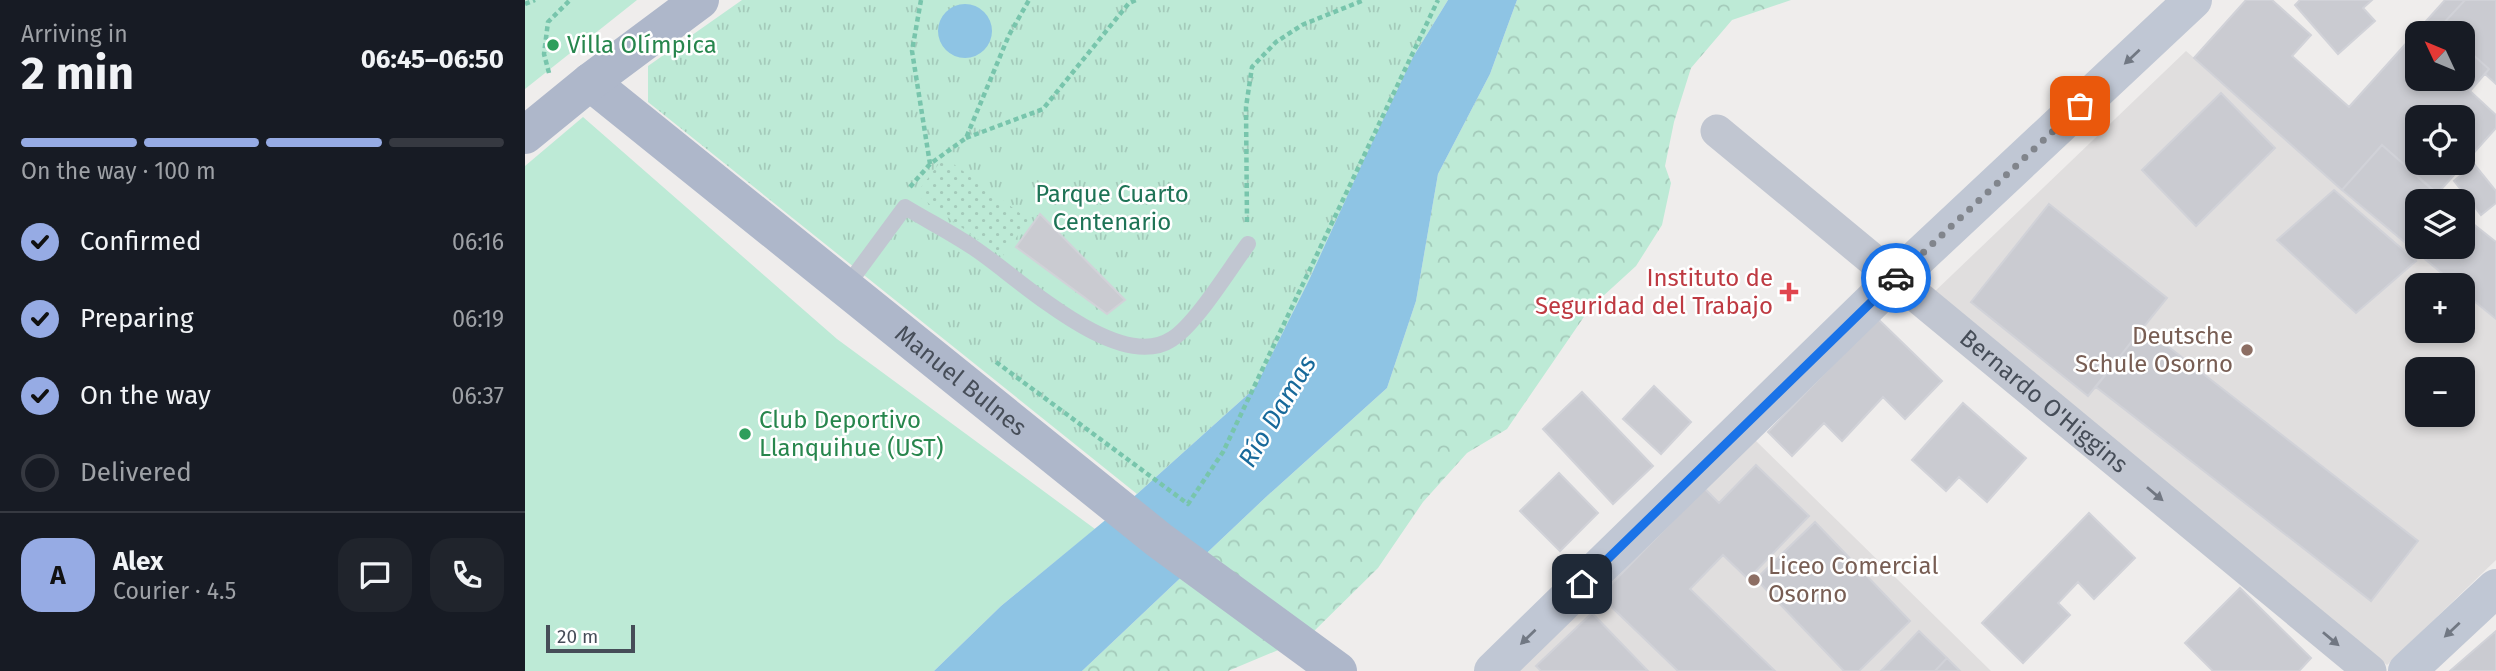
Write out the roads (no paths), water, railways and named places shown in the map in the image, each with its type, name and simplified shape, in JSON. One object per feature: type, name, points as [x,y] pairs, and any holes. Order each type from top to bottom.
[{"type":"main road","points":[[525,135],[699,0]]},
{"type":"main road","name":"Manuel Bulnes","points":[[590,82],[1159,540],[1331,667]]},
{"type":"street","points":[[1493,671],[1895,279],[2193,0]]},
{"type":"street","name":"Bernardo O'Higgins","points":[[1717,131],[2370,671]]},
{"type":"street","points":[[2407,671],[2496,588]]},
{"type":"lane","points":[[846,287],[905,207],[974,248],[1084,328],[1121,343],[1146,349],[1172,340],[1194,317],[1248,244]]},
{"type":"water","name":"Río Damas","points":[[1448,0],[1517,0],[1490,74],[1438,174],[1416,301],[1387,388],[1266,497],[1082,671],[934,671],[1001,606],[1137,494],[1255,388],[1309,280],[1413,57]]},
{"type":"water","points":[[965,4],[984,12],[992,31],[984,50],[965,58],[946,50],[938,31],[946,12]]},
{"type":"place","name":"Villa Olímpica","points":[[553,45]]},
{"type":"place","name":"Instituto de Seguridad del Trabajo","points":[[1789,292]]},
{"type":"place","name":"Deutsche Schule Osorno","points":[[2247,350]]},
{"type":"place","name":"Club Deportivo Llanquihue (UST)","points":[[745,434]]},
{"type":"place","name":"Liceo Comercial Osorno","points":[[1754,580]]},
{"type":"park label","name":"Parque Cuarto Centenario","points":[[1112,208]]}]
